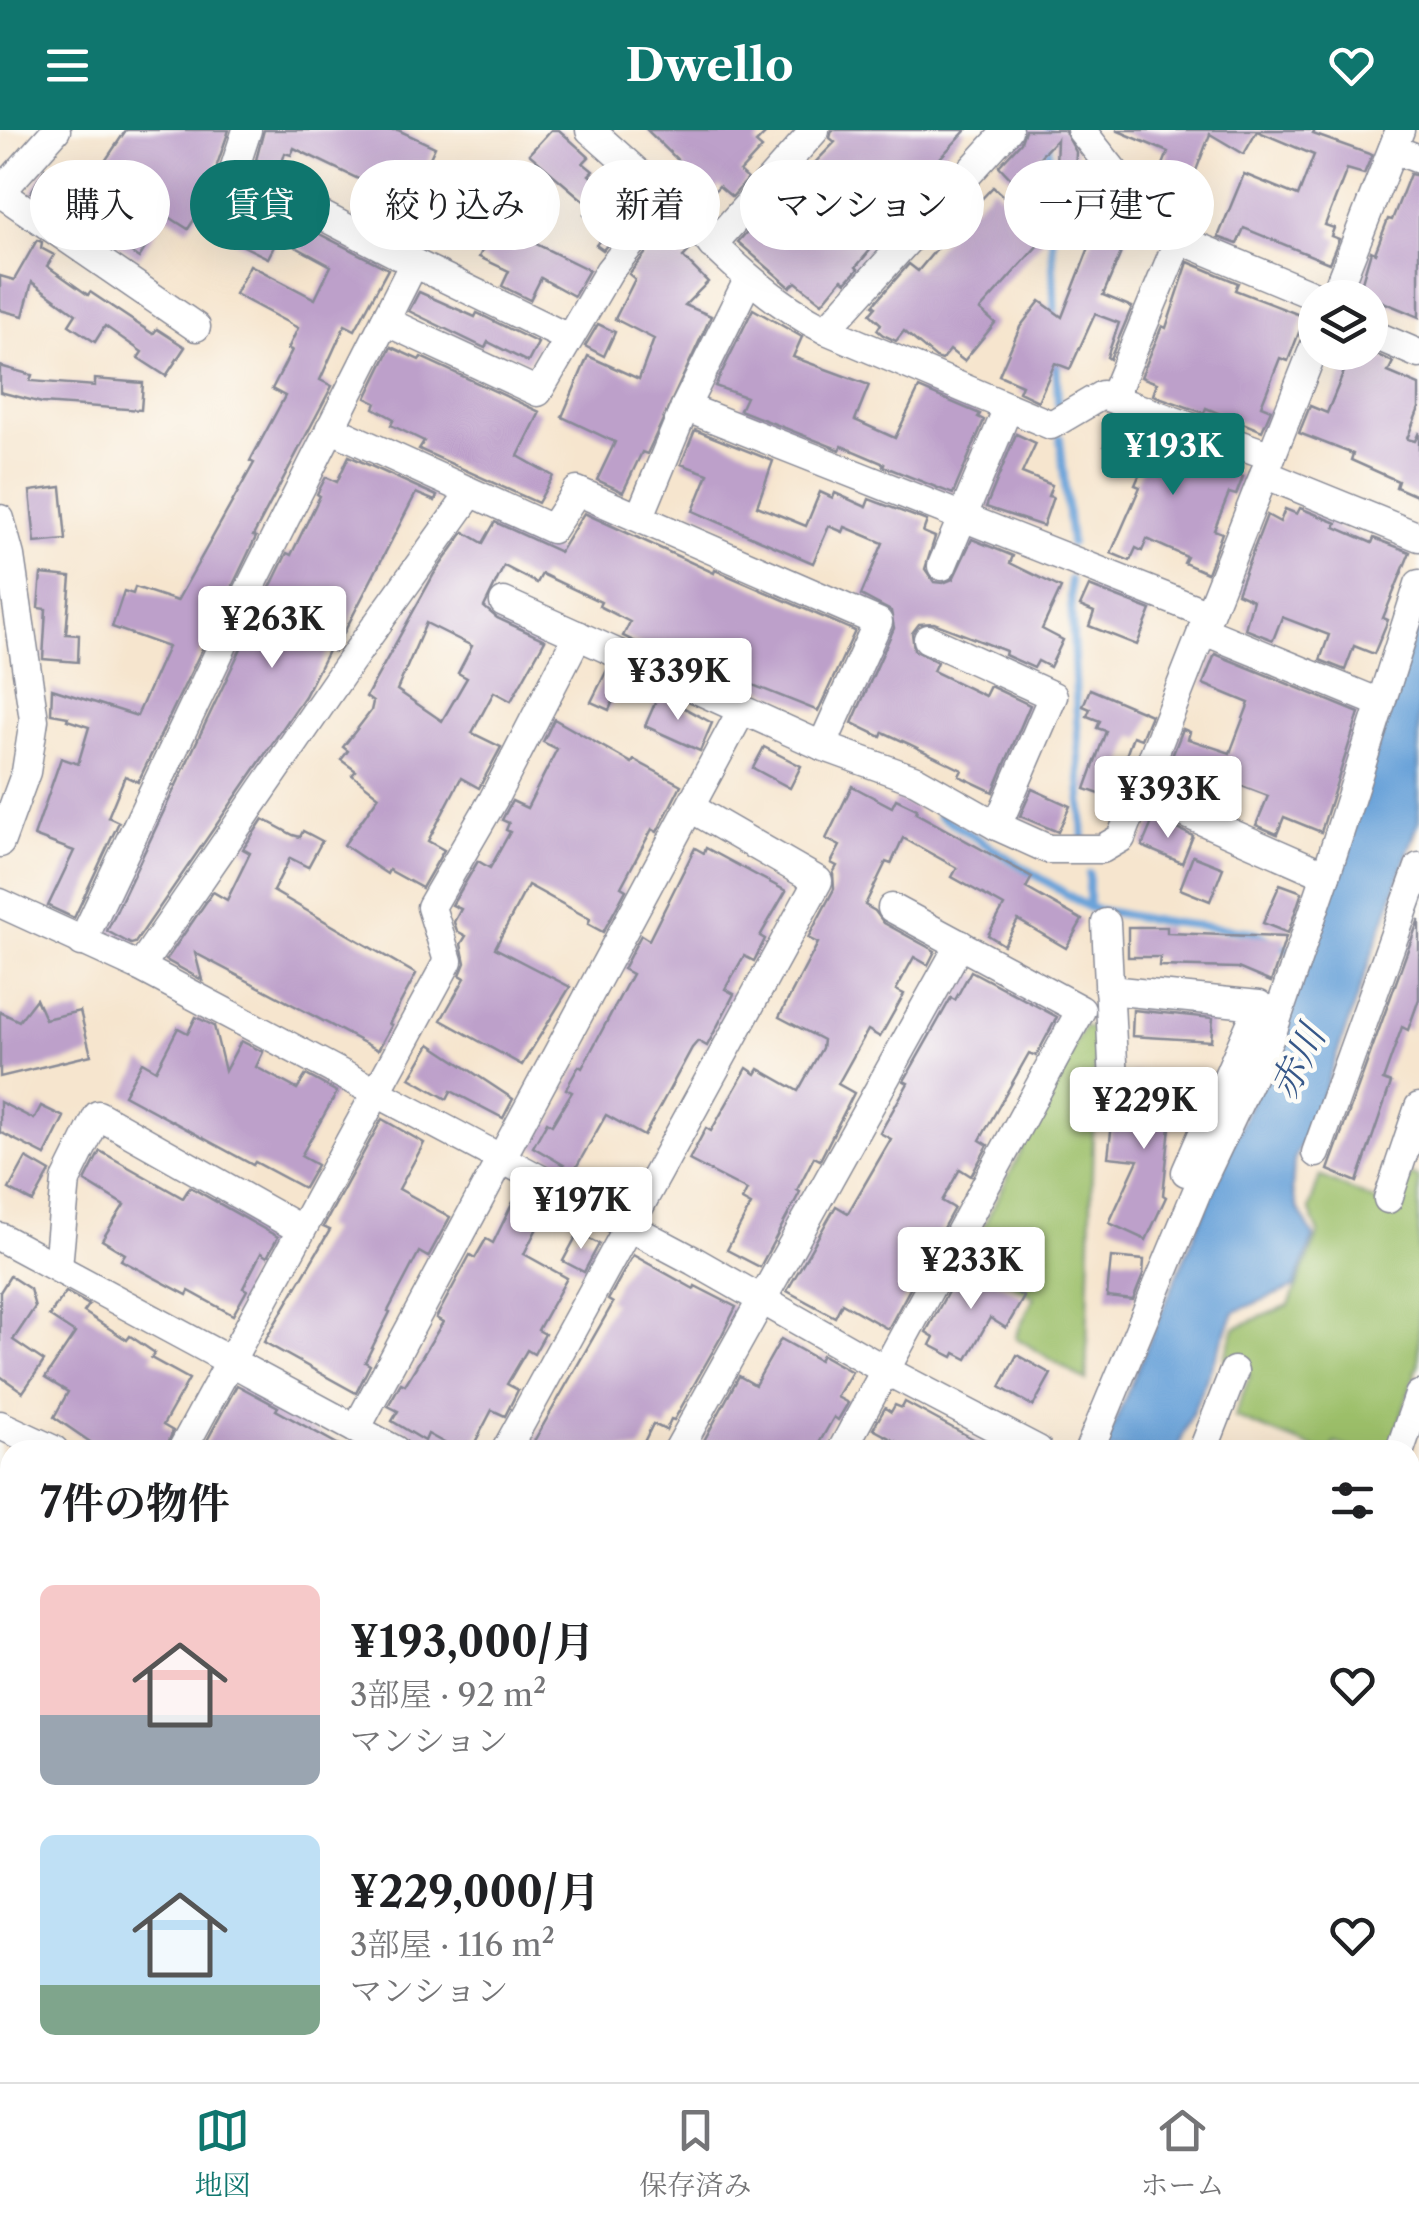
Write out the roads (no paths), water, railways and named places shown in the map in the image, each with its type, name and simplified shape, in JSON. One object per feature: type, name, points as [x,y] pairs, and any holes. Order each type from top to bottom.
[{"type":"street","points":[[56,130],[0,193],[196,327]]},
{"type":"street","points":[[246,130],[234,170],[414,264],[568,338]]},
{"type":"street","points":[[720,236],[814,130]]},
{"type":"street","points":[[826,330],[1008,130]]},
{"type":"street","points":[[1081,130],[1105,160]]},
{"type":"street","points":[[599,133],[626,160]]},
{"type":"street","points":[[1342,280],[1404,146]]},
{"type":"street","points":[[386,320],[538,392],[608,271],[625,250]]},
{"type":"street","points":[[717,250],[748,280],[795,315],[1008,408],[1052,426],[1102,395],[1113,398],[1267,465],[1419,538]]},
{"type":"street","points":[[1113,398],[1174,250]]},
{"type":"street","points":[[1205,250],[1298,289]]},
{"type":"street","points":[[82,942],[330,428],[414,264]]},
{"type":"street","points":[[640,516],[686,407],[748,280]]},
{"type":"street","points":[[1388,341],[1419,354]]},
{"type":"street","points":[[504,602],[822,746],[916,780],[997,826],[1048,849],[1102,849],[1121,838],[1305,370]]},
{"type":"street","points":[[686,407],[962,518],[1205,622],[1380,703]]},
{"type":"street","points":[[942,566],[1008,408]]},
{"type":"street","points":[[330,428],[552,529],[577,490],[878,622],[822,746]]},
{"type":"street","points":[[140,967],[470,494]]},
{"type":"street","points":[[0,520],[10,556],[34,720],[26,772],[0,843]]},
{"type":"street","points":[[1093,1440],[1200,1184],[1272,1033],[1419,584]]},
{"type":"street","points":[[187,1440],[448,961],[431,907],[578,635]]},
{"type":"street","points":[[928,640],[1053,696],[997,826]]},
{"type":"street","points":[[356,1429],[742,710]]},
{"type":"street","points":[[1137,792],[1326,875]]},
{"type":"street","points":[[511,1440],[818,881],[691,808]]},
{"type":"street","points":[[1316,1152],[1414,900],[1419,867]]},
{"type":"street","points":[[0,903],[140,967],[1019,1440]]},
{"type":"street","points":[[848,1440],[1081,1010],[892,908]]},
{"type":"street","points":[[1106,923],[1115,1102]]},
{"type":"street","points":[[684,1440],[960,944]]},
{"type":"street","points":[[1109,990],[1259,1005],[1184,1176],[1200,1184]]},
{"type":"street","points":[[1388,1199],[1419,1107]]},
{"type":"street","points":[[58,1267],[66,1180],[98,1115],[300,1229]]},
{"type":"street","points":[[3,1246],[58,1267],[376,1440]]},
{"type":"street","points":[[1207,1440],[1234,1371]]},
{"type":"street","points":[[1403,1440],[1419,1395]]},
{"type":"street","points":[[0,1425],[32,1440]]},
{"type":"water","name":"赤川","points":[[1419,619],[1419,821],[1318,1108],[1294,1160],[1292,1190],[1314,1237],[1294,1287],[1234,1312],[1181,1440],[1107,1440],[1290,1009]]},
{"type":"waterway","points":[[1048,130],[1055,320]]},
{"type":"waterway","points":[[1056,354],[1058,404]]},
{"type":"waterway","points":[[1060,438],[1071,543]]},
{"type":"waterway","points":[[1070,580],[1083,836]]},
{"type":"waterway","points":[[939,815],[1089,908],[1255,932],[1292,952]]},
{"type":"waterway","points":[[1089,874],[1089,908]]}]
